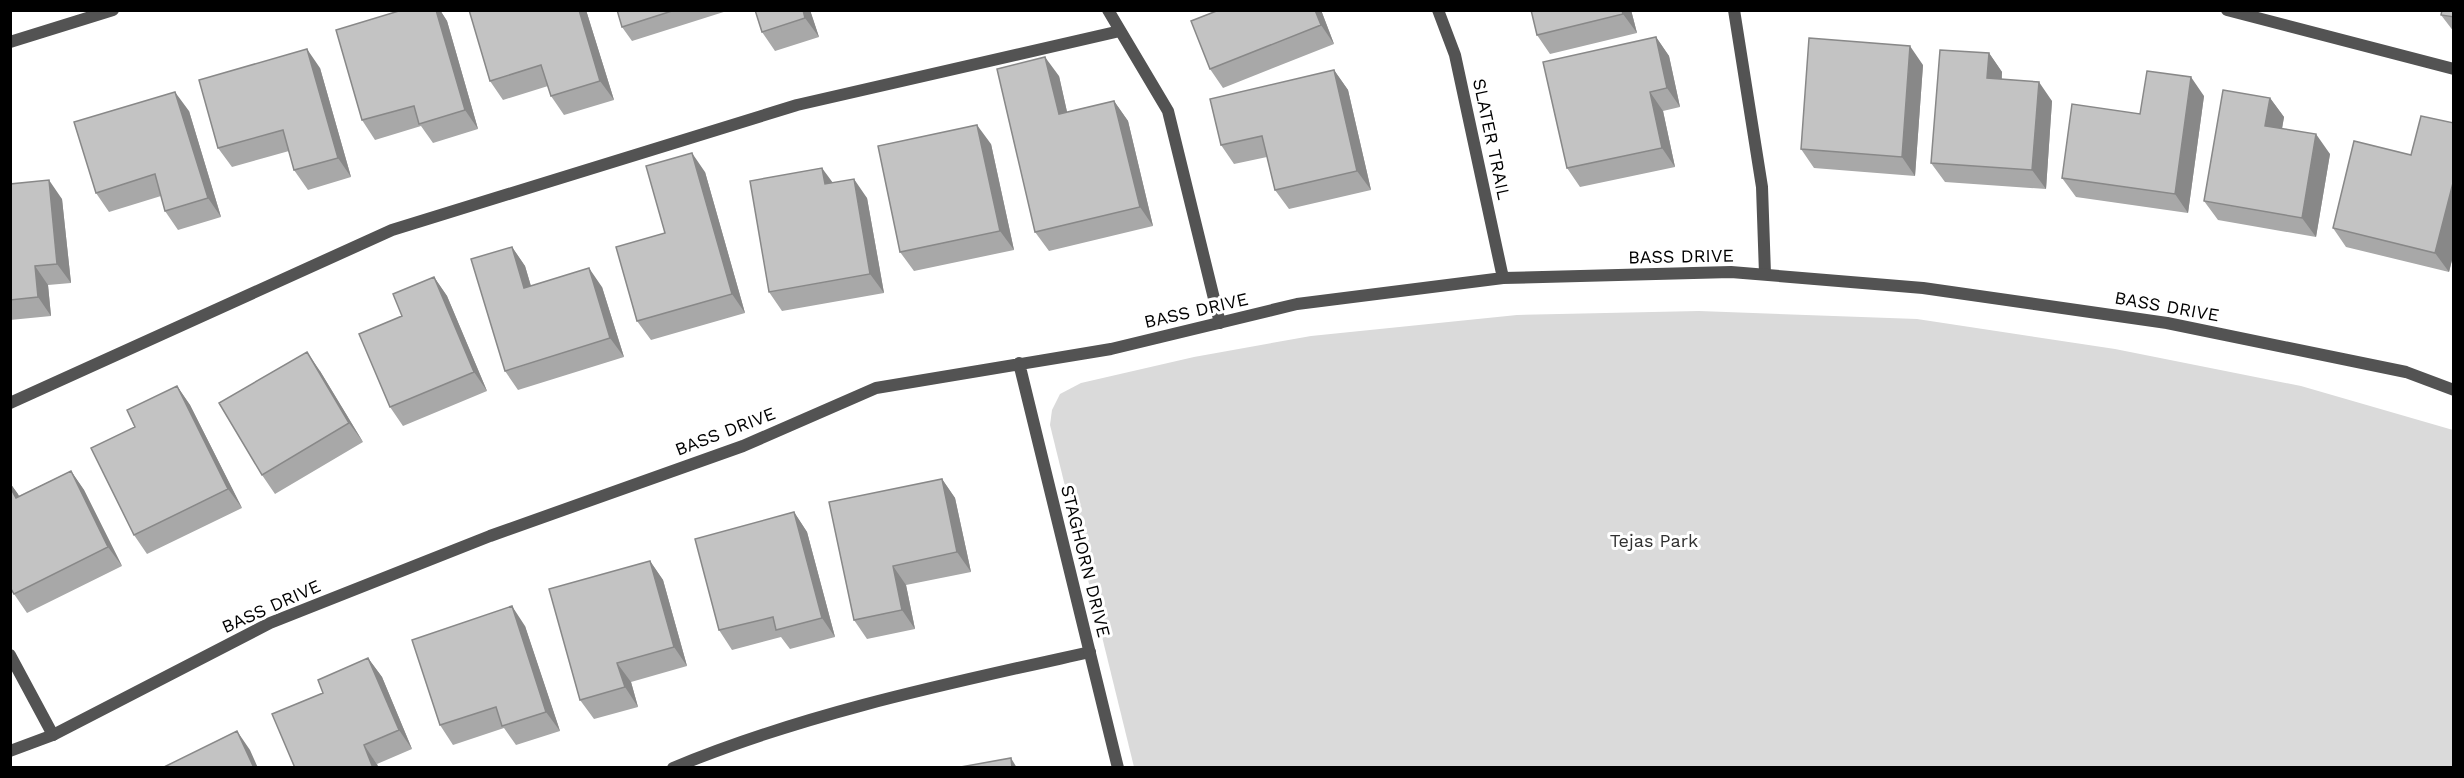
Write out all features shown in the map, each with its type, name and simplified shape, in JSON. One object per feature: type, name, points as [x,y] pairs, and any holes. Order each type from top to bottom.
[{"type":"street","points":[[10,42],[113,10]]},
{"type":"street","points":[[1108,10],[1168,111],[1220,323]]},
{"type":"street","name":"SLATER TRAIL","points":[[1438,10],[1455,55],[1503,278]]},
{"type":"street","points":[[1734,10],[1762,187],[1765,274]]},
{"type":"street","points":[[2227,10],[2454,69]]},
{"type":"street","points":[[10,403],[392,230],[797,105],[1120,31]]},
{"type":"street","name":"BASS DRIVE","points":[[10,751],[53,735],[270,623],[490,536],[742,446],[876,388],[1111,349],[1297,304],[1503,278],[1731,272],[1765,274],[1923,288],[2167,323],[2406,372],[2454,390]]},
{"type":"street","name":"STAGHORN DRIVE","points":[[1019,363],[1118,768]]},
{"type":"street","points":[[673,768],[720,748],[917,691],[1090,652]]},
{"type":"street","points":[[10,655],[53,735]]},
{"type":"green space","name":"Tejas Park","points":[[1699,311],[1917,319],[2115,349],[2301,386],[2453,430],[2453,767],[1134,767],[1050,425],[1052,410],[1060,394],[1081,383],[1194,357],[1311,336],[1517,315]]},
{"type":"building","points":[[402,10],[436,10],[465,110],[419,124],[414,106],[362,120],[336,30]]},
{"type":"building","points":[[469,10],[579,10],[600,81],[551,96],[541,65],[490,81]]},
{"type":"building","points":[[617,10],[675,10],[622,27]]},
{"type":"building","points":[[755,10],[803,10],[805,18],[762,32]]},
{"type":"building","points":[[1219,10],[1315,10],[1321,25],[1210,69],[1191,21]]},
{"type":"building","points":[[1531,10],[1622,10],[1623,14],[1537,35]]},
{"type":"building","points":[[2442,10],[2454,10],[2454,17],[2441,15]]},
{"type":"building","points":[[1656,37],[1667,88],[1650,92],[1662,148],[1567,168],[1543,62]]},
{"type":"building","points":[[1809,38],[1910,46],[1902,157],[1801,149]]},
{"type":"building","points":[[307,49],[338,158],[294,170],[283,130],[218,148],[199,80]]},
{"type":"building","points":[[1940,50],[1989,53],[1987,78],[2039,82],[2032,170],[1931,163]]},
{"type":"building","points":[[1045,57],[1059,114],[1114,101],[1140,207],[1035,232],[997,69]]},
{"type":"building","points":[[1334,70],[1357,171],[1275,190],[1262,136],[1221,145],[1210,99]]},
{"type":"building","points":[[2147,71],[2191,77],[2175,194],[2062,178],[2072,104],[2140,114]]},
{"type":"building","points":[[2223,90],[2270,98],[2265,126],[2316,134],[2302,218],[2204,201]]},
{"type":"building","points":[[175,92],[208,198],[165,211],[155,174],[96,193],[74,122]]},
{"type":"building","points":[[2421,116],[2454,123],[2454,179],[2435,253],[2333,228],[2354,141],[2411,155]]},
{"type":"building","points":[[977,125],[1000,231],[900,252],[878,146]]},
{"type":"building","points":[[692,153],[732,294],[637,321],[616,247],[665,233],[646,166]]},
{"type":"building","points":[[822,168],[825,184],[854,179],[870,274],[769,292],[750,181]]},
{"type":"building","points":[[49,180],[57,264],[35,266],[38,297],[10,300],[10,184]]},
{"type":"building","points":[[512,247],[524,288],[589,268],[610,338],[505,371],[471,259]]},
{"type":"building","points":[[434,277],[474,372],[390,407],[359,334],[402,316],[393,294]]},
{"type":"building","points":[[307,352],[349,423],[262,475],[219,403]]},
{"type":"building","points":[[177,386],[228,489],[134,535],[91,448],[135,427],[127,410]]},
{"type":"building","points":[[71,471],[108,547],[14,594],[10,587],[10,487],[16,498]]},
{"type":"building","points":[[942,479],[957,552],[893,566],[902,610],[854,620],[829,502]]},
{"type":"building","points":[[794,512],[822,618],[776,630],[773,617],[719,630],[695,539]]},
{"type":"building","points":[[650,561],[674,647],[617,663],[625,687],[580,700],[549,589]]},
{"type":"building","points":[[512,606],[546,712],[502,726],[496,707],[440,725],[412,640]]},
{"type":"building","points":[[368,658],[399,730],[364,745],[373,768],[295,768],[272,714],[323,693],[318,680]]},
{"type":"building","points":[[237,731],[254,768],[162,768]]},
{"type":"building","points":[[1011,758],[1012,768],[955,768]]}]
